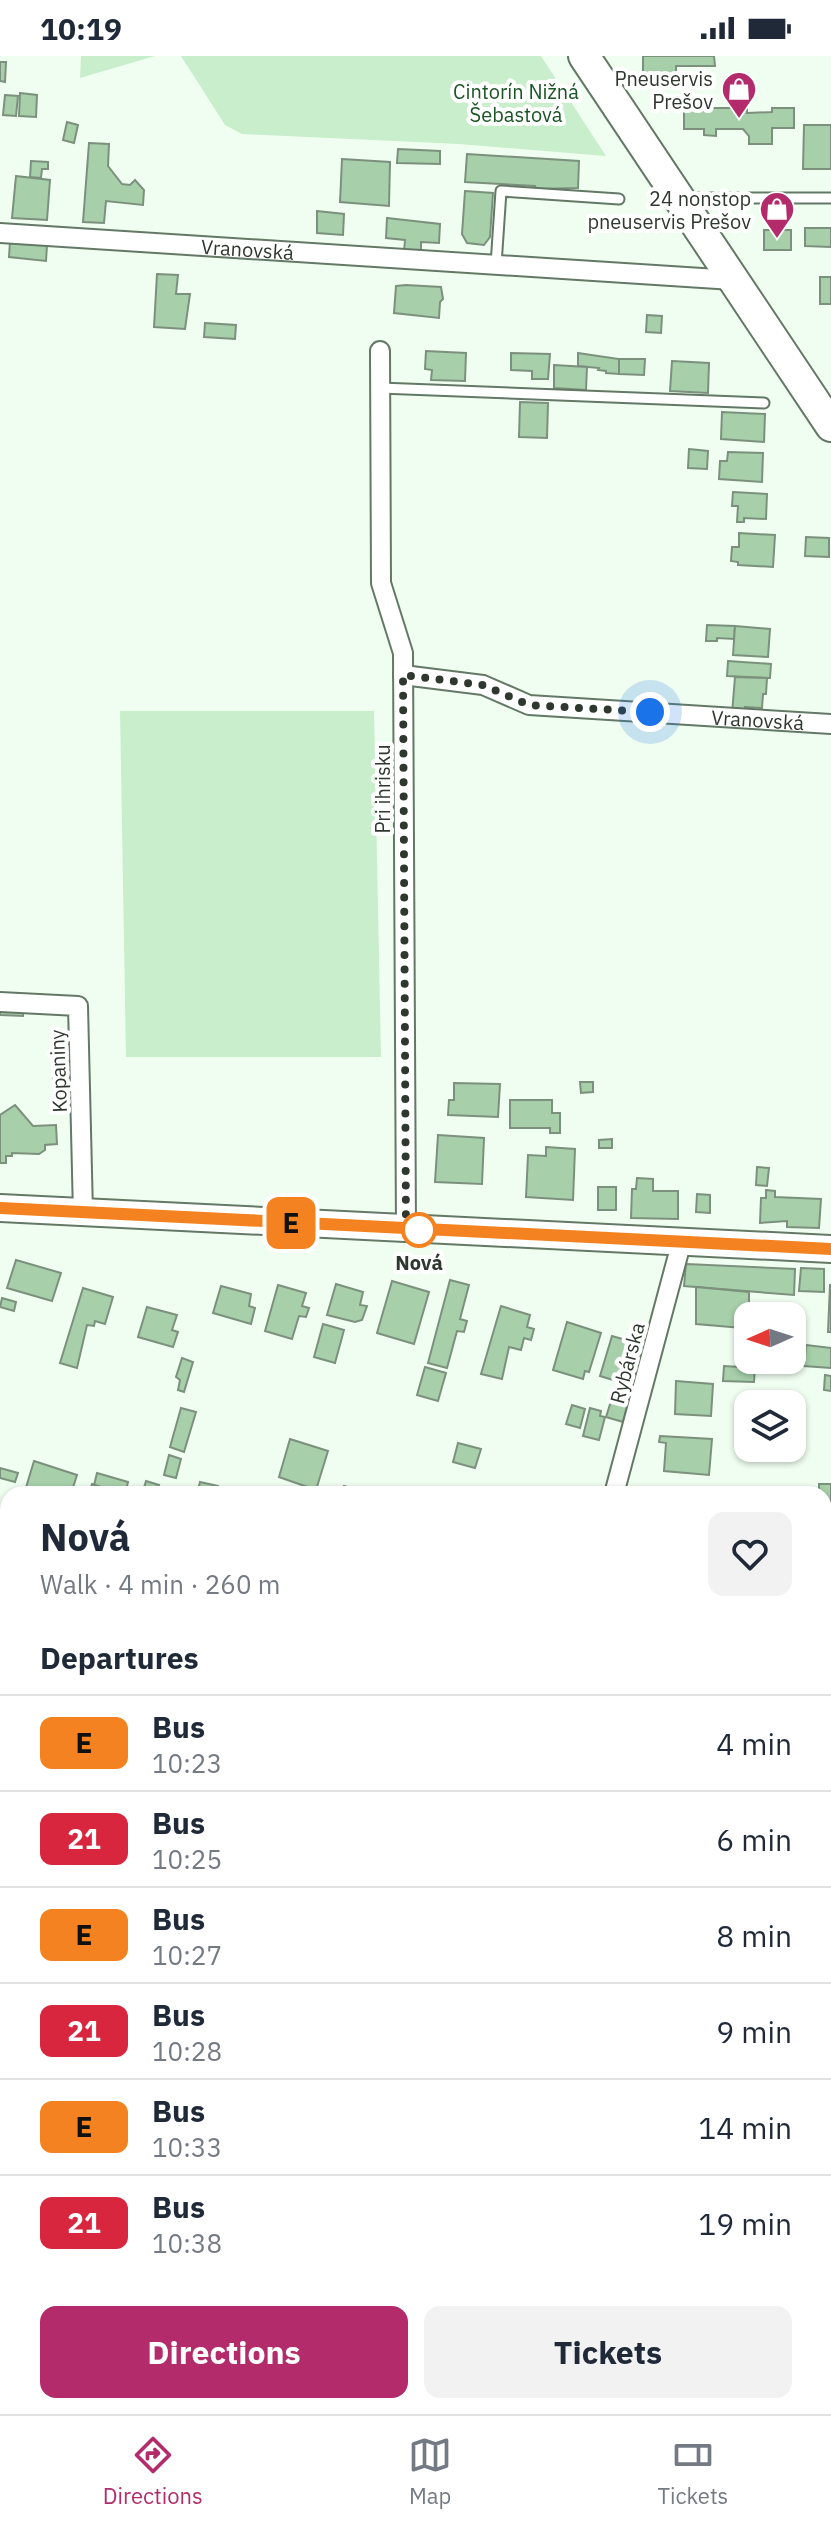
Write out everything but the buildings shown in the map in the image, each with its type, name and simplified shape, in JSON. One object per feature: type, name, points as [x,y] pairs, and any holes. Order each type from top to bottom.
[{"type":"main road","points":[[584,56],[829,424]]},
{"type":"street","name":"Vranovská","points":[[0,233],[733,280]]},
{"type":"street","name":"Pri ihrisku","points":[[380,351],[381,583],[403,653],[406,1230]]},
{"type":"street","name":"Vranovská","points":[[403,675],[483,685],[529,705],[831,724]]},
{"type":"street","name":"Kopaniny","points":[[0,1002],[78,1006],[83,1213]]},
{"type":"street","points":[[0,1208],[831,1249]]},
{"type":"street","name":"Rybárska","points":[[616,1486],[681,1244]]},
{"type":"lane","points":[[496,265],[501,191],[619,199]]},
{"type":"lane","points":[[678,198],[831,198]]},
{"type":"lane","points":[[380,388],[764,403]]},
{"type":"green space","points":[[81,56],[155,56],[80,78]]},
{"type":"green space","name":"Cintorín Nižná Šebastová","points":[[181,56],[541,56],[606,156],[459,144],[242,134],[225,125]]},
{"type":"green space","points":[[120,711],[374,711],[381,1057],[126,1057]]},
{"type":"bus line","name":"E","points":[[0,1208],[831,1249]]},
{"type":"place","name":"Pneuservis Prešov","points":[[739,120]]},
{"type":"place","name":"24 nonstop pneuservis Prešov","points":[[777,240]]},
{"type":"place","name":"Nová","points":[[419,1230]]},
{"type":"route","points":[[419,1230],[406,1230],[403,675],[483,685],[529,705],[650,712]]}]
